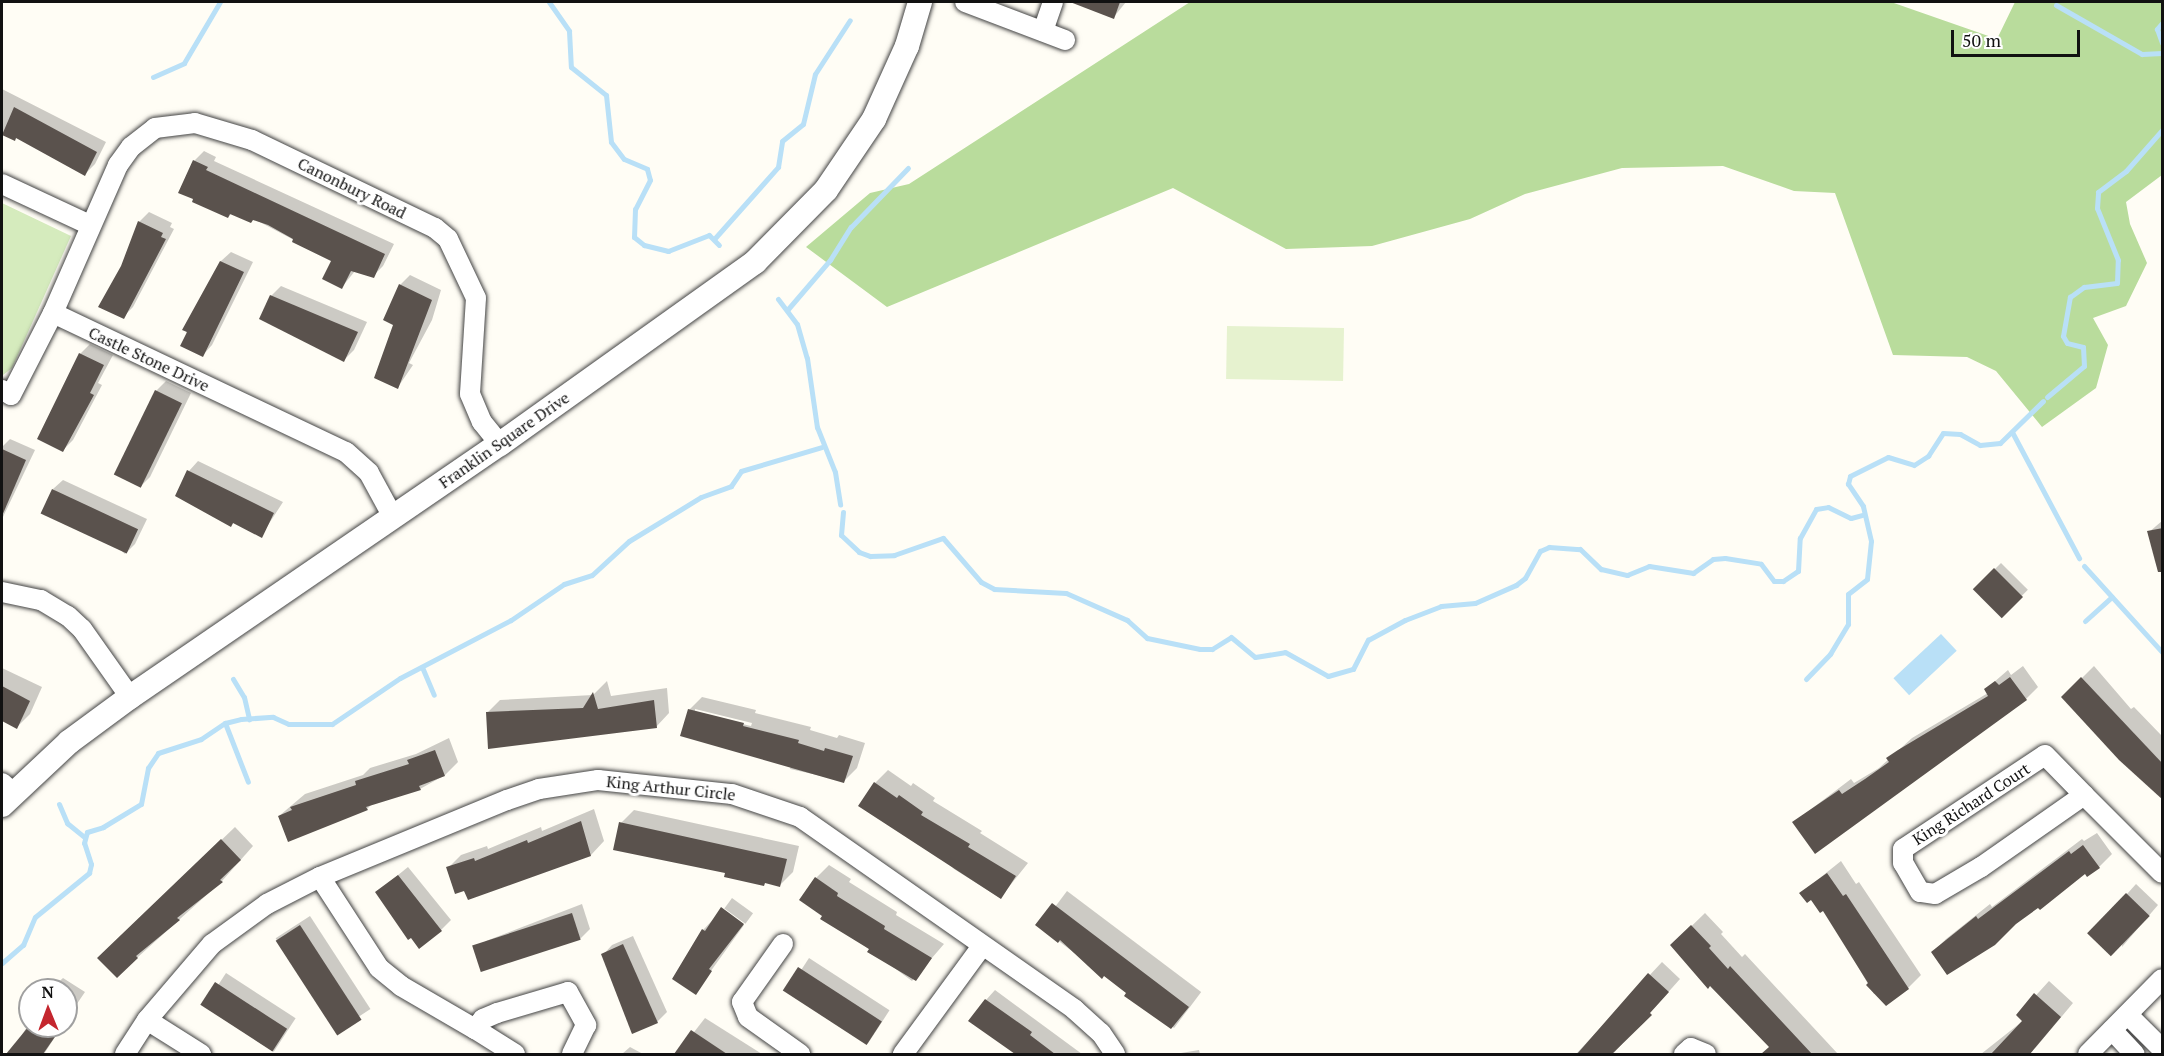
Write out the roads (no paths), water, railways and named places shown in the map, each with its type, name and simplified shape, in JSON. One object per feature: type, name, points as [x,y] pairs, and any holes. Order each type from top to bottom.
[{"type":"street","name":"Franklin Square Drive","points":[[5,794],[69,742],[130,697],[728,285],[802,216],[826,190],[874,119],[907,46],[920,2]]},
{"type":"street","points":[[1043,31],[1053,2]]},
{"type":"street","points":[[975,3],[1065,40]]},
{"type":"street","name":"Canonbury Road","points":[[90,225],[131,147],[155,128],[178,122],[210,125],[252,140],[435,228],[454,246],[476,298],[470,394],[482,422],[500,444]]},
{"type":"street","points":[[2,184],[90,225],[53,314],[11,395],[2,390]]},
{"type":"street","name":"Castle Stone Drive","points":[[53,314],[346,452],[369,473],[393,517]]},
{"type":"street","points":[[2,592],[41,600],[68,616],[82,629],[130,697]]},
{"type":"street","name":"King Richard Court","points":[[2084,795],[1980,867],[1935,894],[1920,892],[1903,863],[1903,849],[2045,755],[2163,873]]},
{"type":"street","name":"King Arthur Circle","points":[[126,1054],[147,1020],[212,944],[267,904],[320,877],[539,789],[598,780],[732,794],[800,817],[1074,1009],[1101,1033],[1115,1054]]},
{"type":"street","points":[[320,877],[379,968],[401,986],[515,1054]]},
{"type":"street","points":[[783,944],[742,1002],[748,1017],[800,1054]]},
{"type":"street","points":[[903,1054],[982,946]]},
{"type":"street","points":[[2088,1054],[2163,979]]},
{"type":"street","points":[[475,1029],[483,1019],[497,1013],[568,992],[586,1025],[572,1054]]},
{"type":"street","points":[[2128,1015],[2163,1049]]},
{"type":"street","points":[[147,1020],[201,1054]]},
{"type":"street","points":[[2112,1030],[2134,1054]]},
{"type":"street","points":[[1684,1054],[1691,1048],[1706,1054]]},
{"type":"water","points":[[1941,634],[1957,651],[1909,695],[1893,678]]},
{"type":"waterway","points":[[153,77],[184,63],[220,2]]},
{"type":"waterway","points":[[549,2],[569,31],[571,67],[606,95],[611,142],[624,159],[647,169],[650,180],[635,209],[634,237],[644,245],[668,251],[709,235],[719,245]]},
{"type":"waterway","points":[[2056,5],[2142,54],[2162,53]]},
{"type":"waterway","points":[[715,238],[778,167],[782,141],[803,124],[815,74],[850,20]]},
{"type":"waterway","points":[[2162,23],[2157,29],[2162,43]]},
{"type":"waterway","points":[[2047,397],[2084,366],[2083,347],[2067,343],[2063,336],[2070,297],[2084,287],[2117,283],[2118,260],[2097,208],[2098,192],[2126,171],[2162,130]]},
{"type":"waterway","points":[[788,309],[830,260],[851,227],[908,168]]},
{"type":"waterway","points":[[778,299],[797,324],[807,358],[817,427],[835,472],[840,505]]},
{"type":"waterway","points":[[1806,679],[1830,654],[1848,624],[1848,594],[1867,579],[1871,541],[1863,506],[1848,484],[1850,476],[1888,457],[1914,465],[1928,456],[1943,433],[1960,434],[1980,445],[2000,443],[2043,401]]},
{"type":"waterway","points":[[2012,432],[2079,558]]},
{"type":"waterway","points":[[2,963],[23,945],[35,917],[89,873],[91,864],[84,843],[87,832],[103,827],[141,804],[148,768],[158,753],[201,739],[225,723],[241,719],[273,717],[289,724],[332,724],[400,678],[511,620],[564,584],[592,575],[629,541],[701,497],[731,486],[741,471],[822,447]]},
{"type":"waterway","points":[[843,512],[841,535],[859,552],[870,556],[894,555],[943,538],[981,582],[994,589],[1066,593],[1127,620],[1147,638],[1200,649],[1212,649],[1231,637],[1255,657],[1285,652],[1328,676],[1353,669],[1368,640],[1405,620],[1441,606],[1475,603],[1516,585],[1525,578],[1540,551],[1549,547],[1580,549],[1601,569],[1627,575],[1649,566],[1693,573],[1713,559],[1725,558],[1761,564],[1774,581],[1783,581],[1798,571],[1800,538],[1816,509],[1828,507],[1851,518],[1862,515]]},
{"type":"waterway","points":[[2084,566],[2162,652]]},
{"type":"waterway","points":[[2085,621],[2112,597]]},
{"type":"waterway","points":[[422,667],[434,695]]},
{"type":"waterway","points":[[233,679],[244,697],[249,719]]},
{"type":"waterway","points":[[225,723],[248,782]]},
{"type":"waterway","points":[[59,804],[67,823],[84,837]]}]
